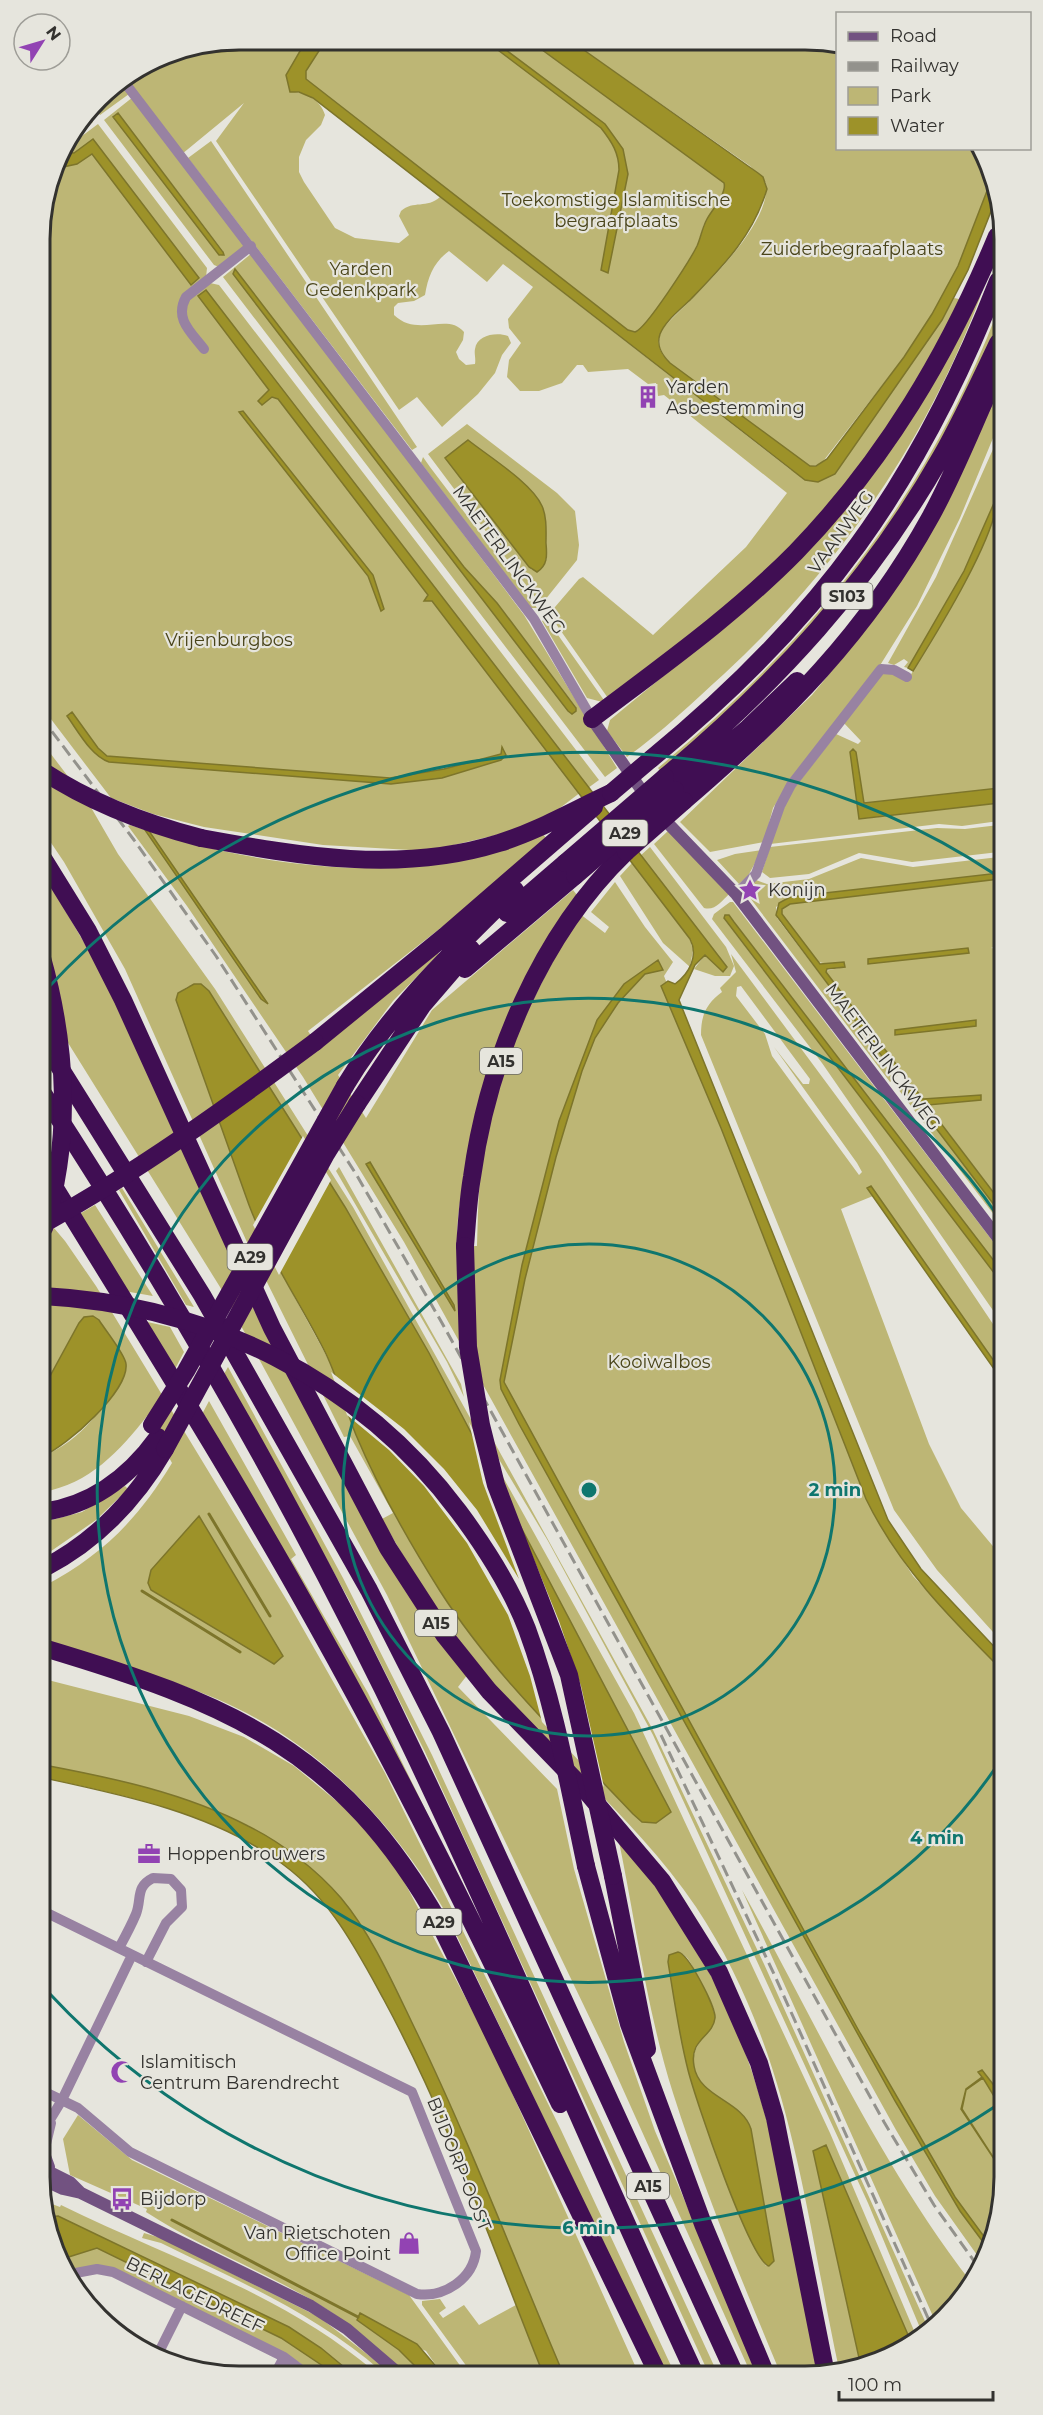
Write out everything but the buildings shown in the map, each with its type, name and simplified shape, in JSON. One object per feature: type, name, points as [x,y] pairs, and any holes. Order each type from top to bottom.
[{"type":"highway","points":[[592,719],[683,651],[756,588],[795,553],[857,484],[890,439],[934,371],[994,246]]},
{"type":"highway","name":"VAANWEG","points":[[611,793],[699,720],[746,675],[835,579],[883,511],[924,444],[969,355],[994,291]]},
{"type":"highway","name":"S103","points":[[675,789],[852,590],[913,504],[941,457],[994,351]]},
{"type":"highway","name":"S103","points":[[675,789],[777,718],[854,632],[922,531],[965,443],[994,376]]},
{"type":"highway","name":"A29","points":[[50,776],[62,785],[115,811],[201,838],[307,856],[388,861],[427,859],[470,851],[538,828],[611,793]]},
{"type":"highway","name":"A29","points":[[49,1220],[104,1191],[188,1136],[315,1042],[445,936],[561,858],[675,789]]},
{"type":"highway","name":"A15","points":[[652,2084],[643,2021],[569,1676],[499,1494],[481,1425],[468,1347],[465,1246],[472,1177],[486,1106],[506,1047],[528,994],[549,954],[588,893],[620,858],[675,789]]},
{"type":"highway","name":"A29","points":[[49,1501],[75,1493],[105,1476],[131,1453],[158,1437],[197,1385],[326,1154],[391,1048],[432,993],[561,858],[579,820],[611,793]]},
{"type":"highway","name":"A29","points":[[49,1565],[79,1546],[118,1513],[141,1486],[158,1437],[186,1371],[345,1086],[373,1043],[403,1004],[561,858]]},
{"type":"highway","name":"A15","points":[[50,869],[88,931],[123,1000],[272,1328],[394,1557],[445,1636],[489,1691],[585,1790],[662,1881],[719,1972],[759,2063],[775,2118],[824,2364]]},
{"type":"highway","points":[[49,1203],[58,1166],[63,1086],[58,1029],[50,992]]},
{"type":"highway","name":"A15","points":[[50,1052],[202,1295],[369,1590],[441,1732],[731,2366]]},
{"type":"highway","name":"A15","points":[[50,1104],[169,1298],[249,1437],[410,1743],[691,2366]]},
{"type":"highway","name":"A15","points":[[50,1179],[265,1534],[340,1667],[459,1895],[590,2170],[638,2251]]},
{"type":"highway","points":[[49,1204],[67,1222],[103,1277],[123,1299]]},
{"type":"highway","name":"A15","points":[[49,1297],[141,1308],[230,1334],[283,1360],[338,1393],[373,1420],[418,1462],[477,1535],[526,1627],[550,1705],[586,1866],[629,2025],[703,2224],[762,2366]]},
{"type":"highway","points":[[49,1511],[71,1506],[104,1490],[135,1466],[158,1437]]},
{"type":"highway","name":"A29","points":[[49,1650],[176,1691],[252,1726],[301,1757],[342,1791],[372,1823],[419,1886],[440,1924],[654,2366]]},
{"type":"street","name":"MAETERLINCKWEG","points":[[128,86],[534,619],[592,719],[652,806],[736,894],[993,1232]]},
{"type":"street","points":[[204,349],[183,322],[180,312],[186,297],[251,246]]},
{"type":"street","points":[[736,894],[756,874],[780,806],[791,785],[881,669],[894,670],[907,677]]},
{"type":"street","points":[[119,1948],[137,1912],[138,1894],[142,1885],[153,1878],[171,1879],[181,1890],[183,1902],[179,1912],[166,1923],[146,1962]]},
{"type":"street","name":"BIJDORP-OOST","points":[[49,1914],[412,2092],[476,2252],[475,2263],[468,2274],[444,2292],[428,2295],[417,2294],[130,2152],[78,2108],[49,2094]]},
{"type":"street","points":[[49,2123],[132,1955]]},
{"type":"street","points":[[49,2177],[70,2182],[81,2193],[310,2306],[347,2329],[390,2366]]},
{"type":"street","name":"BERLAGEDREEF","points":[[76,2273],[97,2269],[113,2272],[284,2356],[296,2366]]},
{"type":"street","points":[[161,2348],[182,2306]]},
{"type":"street","points":[[279,2366],[284,2356]]},
{"type":"green space","name":"Yarden Gedenkpark","points":[[303,50],[286,75],[290,92],[301,93],[312,98],[320,105],[325,115],[321,125],[306,140],[299,157],[299,172],[335,228],[355,238],[399,243],[409,235],[399,216],[401,211],[410,206],[430,203],[440,197],[791,470],[835,474],[942,320],[954,298],[964,300],[948,334],[852,481],[755,583],[610,701],[549,614],[583,577],[653,635],[746,547],[787,493],[664,395],[658,396],[656,383],[648,384],[628,369],[588,372],[583,365],[577,365],[562,383],[539,391],[520,391],[507,377],[509,360],[521,343],[509,328],[508,319],[533,287],[503,264],[487,282],[449,251],[432,270],[425,295],[414,301],[398,303],[394,307],[394,315],[403,322],[413,325],[449,324],[457,326],[464,332],[463,340],[456,352],[459,359],[466,365],[475,364],[476,344],[483,338],[503,335],[508,336],[511,343],[502,355],[495,373],[478,394],[442,427],[417,397],[399,410],[216,141],[244,103],[182,154],[126,87],[166,64],[189,56],[214,51]]},
{"type":"green space","name":"Toekomstige Islamitische begraafplaats","points":[[320,50],[542,50],[724,182],[726,187],[704,224],[698,244],[683,270],[645,326],[635,332],[628,330],[306,79],[306,71]]},
{"type":"green space","name":"Zuiderbegraafplaats","points":[[584,50],[817,50],[836,52],[836,150],[971,150],[987,189],[958,266],[932,314],[904,357],[821,464],[810,466],[798,459],[670,363],[660,348],[659,339],[662,329],[727,261],[756,220],[764,201],[766,183],[750,166]]},
{"type":"green space","points":[[125,88],[129,94],[100,115],[98,113],[105,105]]},
{"type":"green space","points":[[133,97],[246,246],[219,267],[214,265],[104,120]],"holes":[[[118,113],[223,251],[221,256],[113,117]]]},
{"type":"green space","name":"Vrijenburgbos","points":[[98,124],[207,268],[206,277],[210,283],[219,285],[599,780],[588,788],[365,496],[581,792],[552,814],[505,833],[428,851],[323,845],[204,827],[153,814],[111,798],[50,717],[50,226],[56,189],[69,155],[81,135]],"holes":[[[93,139],[198,278],[194,282]]]},
{"type":"green space","points":[[211,141],[417,447],[412,450],[188,158]]},
{"type":"green space","points":[[252,253],[524,615],[617,768],[605,777],[223,277]],"holes":[[[235,269],[464,567],[497,603],[576,707],[576,711],[572,714],[233,274]]]},
{"type":"green space","points":[[981,295],[959,349],[906,452],[875,500],[841,546],[805,591],[766,633],[677,717],[627,757],[607,731],[610,720],[713,635],[801,556]]},
{"type":"green space","points":[[994,320],[994,339],[991,346],[946,434],[882,538],[811,629],[663,774],[658,768],[766,669],[815,616],[859,562],[900,504],[936,443],[969,379]]},
{"type":"green space","points":[[994,397],[994,436],[960,518],[917,606],[874,675],[783,792],[773,808],[764,842],[710,852],[680,822],[812,695],[853,645]]},
{"type":"green space","points":[[467,424],[557,493],[575,511],[579,545],[577,560],[541,605],[428,454]],"holes":[[[468,441],[535,495],[545,517],[547,559],[532,570],[445,458]]]},
{"type":"green space","points":[[994,447],[994,503],[964,571],[908,668],[904,667],[908,662],[904,659],[894,665],[888,663],[936,577]]},
{"type":"green space","points":[[423,457],[537,608],[531,608],[421,463]]},
{"type":"green space","points":[[994,518],[994,789],[864,803],[856,752],[861,819],[994,804],[994,822],[962,826],[939,824],[770,844],[789,795],[836,734],[858,744],[861,741],[843,722],[882,673],[894,673],[907,681],[946,617]]},
{"type":"green space","points":[[546,618],[606,703],[587,698],[542,621]]},
{"type":"green space","points":[[50,752],[89,804],[118,854],[215,989],[353,1207],[634,1713],[830,2133],[914,2331],[910,2334],[908,2335],[826,2145],[813,2151],[859,2357],[838,2362],[790,2131],[774,2073],[754,2017],[728,1961],[696,1907],[655,1854],[610,1804],[516,1709],[481,1669],[433,1604],[405,1558],[382,1519],[393,1513],[350,1436],[344,1437],[246,1240],[125,969],[50,841]],"holes":[[[197,984],[209,991],[345,1207],[429,1353],[670,1812],[656,1823],[520,1693],[458,1617],[419,1555],[362,1447],[333,1368],[290,1289],[178,993]]]},
{"type":"green space","name":"Kooiwalbos","points":[[128,826],[232,853],[284,862],[336,867],[389,867],[441,862],[493,851],[543,834],[546,838],[478,899],[308,1031],[319,1048],[435,950],[439,954],[393,1001],[338,1075],[366,1118],[432,1010],[573,890],[577,895],[528,977],[493,1061],[462,1189],[457,1246],[477,1246],[481,1173],[487,1130],[495,1097],[532,1003],[580,914],[605,933],[609,927],[591,912],[615,882],[645,927],[673,962],[664,976],[881,1526],[913,1576],[993,1661],[993,2189],[990,2214],[976,2254],[935,2196],[896,2130],[404,1242],[303,1077],[187,906]]},
{"type":"green space","points":[[994,826],[994,853],[912,862],[859,853],[809,874],[770,878],[762,872],[770,847],[937,828],[965,829]]},
{"type":"green space","points":[[668,831],[729,894],[718,905],[708,909],[704,908],[654,844]]},
{"type":"green space","points":[[650,847],[726,947],[734,966],[730,976],[715,976],[694,969],[705,955],[722,971],[727,967],[640,856]]},
{"type":"green space","points":[[762,850],[748,876],[739,884],[717,860],[735,854]]},
{"type":"green space","points":[[861,858],[913,867],[994,858],[994,874],[790,897],[776,907],[777,918],[890,1066],[898,1072],[896,1064],[825,971],[844,967],[818,962],[782,914],[782,909],[789,904],[994,880],[994,947],[991,948],[994,948],[994,1192],[927,1104],[981,1100],[923,1100],[912,1086],[910,1087],[994,1196],[993,1214],[898,1089],[905,1080],[900,1073],[890,1082],[744,890],[756,880],[767,884],[809,879]]},
{"type":"green space","points":[[632,863],[690,939],[693,950],[690,967],[663,943],[620,876]]},
{"type":"green space","points":[[50,883],[113,993],[213,1216],[468,1674],[458,1687],[557,1789],[574,1869],[624,2042],[655,2131],[755,2366],[747,2366],[608,2056],[387,1595],[220,1287],[50,1013]]},
{"type":"green space","points":[[733,902],[993,1242],[993,1260],[729,915],[724,919],[993,1272],[993,1311],[822,1063],[712,919],[714,914]]},
{"type":"green space","points":[[731,954],[880,1155],[993,1325],[993,1360],[871,1186],[867,1188],[873,1196],[841,1209],[929,1444],[961,1508],[993,1547],[993,1632],[937,1570],[894,1510],[701,1035],[706,1010],[722,992],[720,988],[736,972]],"holes":[[[741,986],[810,1079],[809,1084],[803,1084],[774,1047],[857,1163],[862,1172],[859,1175],[772,1056],[765,1034],[736,996],[737,987]]]},
{"type":"green space","points":[[339,1167],[461,1384],[464,1397],[447,1362],[336,1171]]},
{"type":"green space","points":[[122,1188],[194,1307],[186,1305],[119,1190]]},
{"type":"green space","points":[[95,1205],[153,1296],[124,1291],[76,1216]]},
{"type":"green space","points":[[49,1223],[96,1286],[289,1604],[385,1773],[561,2130],[671,2366],[661,2366],[446,1913],[402,1846],[349,1787],[319,1761],[253,1717],[217,1699],[174,1682],[49,1643],[49,1583],[84,1562],[117,1534],[146,1501],[172,1463],[147,1416],[126,1442],[89,1474],[75,1482],[49,1491],[49,1453],[81,1432],[110,1397],[125,1372],[60,1361],[49,1378]]},
{"type":"green space","points":[[143,1321],[170,1327],[184,1352],[174,1371]]},
{"type":"green space","points":[[228,1367],[343,1578],[432,1755],[714,2366],[705,2366],[425,1752],[348,1598],[224,1374]]},
{"type":"green space","points":[[209,1401],[296,1555],[291,1559],[368,1693],[427,1813],[200,1418]]},
{"type":"green space","points":[[492,1438],[653,1730],[764,1964],[925,2322],[919,2327],[868,2203],[653,1735],[548,1541],[494,1451]]},
{"type":"green space","points":[[125,1486],[128,1489],[96,1520],[49,1552],[49,1521],[82,1512]]},
{"type":"green space","points":[[49,1680],[189,1716],[244,1737],[294,1766],[357,1818],[398,1870],[490,2044],[635,2366],[560,2366],[436,2073],[378,1957],[342,1899],[317,1874],[278,1845],[49,1768]]},
{"type":"green space","points":[[617,1832],[694,1945],[737,2030],[754,2077],[780,2173],[817,2365],[777,2366],[697,2163],[673,2093],[648,1995]],"holes":[[[678,1952],[690,1961],[714,2009],[715,2016],[696,2049],[694,2067],[704,2086],[739,2111],[751,2129],[774,2261],[766,2266],[750,2239],[722,2169],[691,2079],[668,1962],[669,1955]]]},
{"type":"green space","points":[[742,1890],[876,2139],[937,2236],[966,2275],[947,2301],[933,2315]]},
{"type":"green space","points":[[78,2115],[132,2160],[409,2295],[460,2366],[436,2366],[426,2351],[357,2320],[399,2350],[415,2366],[396,2366],[348,2324],[306,2297],[168,2226],[146,2212],[147,2209],[70,2175],[63,2139]]},
{"type":"green space","points":[[52,2204],[60,2207],[61,2205],[263,2298],[339,2344],[368,2366],[303,2366],[111,2268],[75,2270],[56,2226]]},
{"type":"green space","points":[[144,2233],[161,2238],[319,2317],[383,2366],[375,2366],[330,2332],[276,2300],[161,2243],[142,2238]]},
{"type":"green space","points":[[440,2299],[446,2308],[439,2313],[443,2318],[464,2305],[479,2325],[516,2305],[540,2366],[466,2366],[422,2305],[422,2301]]},
{"type":"water","points":[[244,50],[205,53],[214,51]]},
{"type":"water","points":[[301,50],[320,50],[306,71],[306,79],[628,330],[635,332],[658,307],[697,246],[705,222],[721,196],[724,183],[542,50],[584,50],[763,177],[767,189],[746,235],[715,274],[666,324],[660,334],[659,346],[670,363],[810,466],[816,466],[827,459],[904,357],[932,314],[958,266],[987,190],[991,211],[968,270],[942,320],[835,474],[818,482],[805,480],[313,98],[299,92],[290,92],[286,75]]},
{"type":"water","points":[[498,50],[506,50],[605,124],[623,149],[628,174],[608,273],[601,270],[619,170],[614,148],[601,128]]},
{"type":"water","points":[[118,113],[224,255],[219,255],[113,117]]},
{"type":"water","points":[[93,139],[199,278],[191,285],[92,154],[77,164],[64,167],[70,153],[74,153]]},
{"type":"water","points":[[235,269],[464,567],[497,603],[576,711],[572,714],[568,711],[233,274]]},
{"type":"water","points":[[206,290],[727,967],[723,972],[705,955],[695,965],[679,1000],[888,1520],[921,1569],[993,1646],[993,1661],[963,1631],[910,1569],[879,1524],[866,1499],[721,1128],[661,986],[668,981],[675,984],[685,975],[693,958],[693,945],[690,939],[432,601],[424,601],[428,595],[278,399],[272,397],[262,405],[258,401],[269,390],[198,296]]},
{"type":"water","points":[[243,411],[373,575],[384,609],[381,611],[368,576],[239,412]]},
{"type":"water","points":[[468,440],[519,479],[537,497],[542,506],[545,519],[546,556],[545,563],[537,572],[529,567],[445,458]]},
{"type":"water","points":[[994,503],[994,516],[977,558],[950,610],[913,671],[908,668],[964,571]]},
{"type":"water","points":[[72,712],[98,748],[107,756],[390,778],[444,769],[501,754],[502,747],[506,755],[501,760],[442,778],[391,784],[109,762],[96,754],[85,742],[67,716]]},
{"type":"water","points":[[853,749],[856,752],[864,803],[994,789],[994,804],[859,819],[850,752]]},
{"type":"water","points":[[145,830],[149,831],[268,1004],[261,999]]},
{"type":"water","points":[[994,874],[994,880],[790,904],[782,909],[782,914],[820,964],[844,962],[845,967],[827,969],[826,972],[896,1067],[890,1067],[776,915],[779,903],[790,897]]},
{"type":"water","points":[[725,915],[729,915],[993,1260],[993,1272],[724,918]]},
{"type":"water","points":[[968,948],[969,953],[868,964],[868,959]]},
{"type":"water","points":[[658,960],[663,970],[645,974],[618,1003],[595,1038],[582,1071],[556,1157],[525,1279],[504,1382],[860,2033],[955,2197],[983,2236],[982,2240],[960,2211],[895,2101],[501,1389],[500,1380],[522,1265],[559,1121],[597,1020],[624,984]]},
{"type":"water","points":[[194,984],[201,984],[209,991],[345,1207],[429,1353],[671,1812],[656,1823],[642,1822],[633,1814],[556,1734],[483,1651],[440,1591],[395,1514],[356,1435],[326,1354],[276,1262],[249,1205],[176,1000],[178,993]]},
{"type":"water","points":[[976,1020],[976,1026],[895,1035],[895,1030]]},
{"type":"water","points":[[912,1085],[923,1099],[981,1095],[981,1100],[927,1105],[994,1192],[994,1204],[907,1090]]},
{"type":"water","points":[[370,1162],[454,1305],[455,1311],[366,1164]]},
{"type":"water","points":[[871,1186],[993,1360],[993,1368],[867,1188]]},
{"type":"water","points":[[93,1316],[99,1320],[125,1360],[124,1375],[118,1388],[95,1416],[81,1430],[49,1453],[49,1377],[84,1317]]},
{"type":"water","points":[[199,1516],[283,1656],[274,1664],[151,1590],[148,1583],[151,1570]]},
{"type":"water","points":[[49,1766],[148,1788],[224,1814],[286,1848],[321,1877],[353,1913],[383,1963],[436,2074],[474,2158],[560,2366],[540,2366],[429,2090],[362,1960],[325,1904],[293,1872],[274,1858],[221,1828],[164,1807],[49,1779]]},
{"type":"water","points":[[678,1952],[694,1970],[715,2018],[710,2030],[695,2050],[694,2066],[698,2077],[712,2092],[739,2111],[751,2129],[774,2261],[769,2266],[760,2257],[737,2209],[688,2070],[668,1962],[669,1955]]},
{"type":"water","points":[[982,2070],[993,2084],[993,2095],[983,2078],[966,2090],[962,2109],[993,2157],[961,2109],[966,2089],[982,2077],[978,2072]]},
{"type":"water","points":[[826,2145],[908,2335],[859,2357],[813,2151]]},
{"type":"water","points":[[54,2216],[58,2216],[289,2327],[343,2366],[323,2366],[281,2338],[97,2248],[68,2257]]},
{"type":"water","points":[[360,2313],[417,2344],[436,2366],[415,2366],[399,2350],[357,2320]]},
{"type":"pier","points":[[303,1136],[331,1180],[279,1275],[253,1225]]},
{"type":"pier","points":[[331,1372],[404,1429],[444,1469],[477,1510],[519,1579],[483,1483],[469,1422],[508,1496],[559,1621],[581,1686],[604,1787],[542,1722],[530,1676],[508,1615],[467,1543],[424,1486],[389,1450],[347,1415]]},
{"type":"waterway","points":[[209,1514],[270,1616]]},
{"type":"waterway","points":[[142,1591],[240,1652]]},
{"type":"waterway","points":[[172,2220],[358,2317]]},
{"type":"railway","points":[[50,729],[134,840],[216,956],[356,1174],[442,1323],[884,2122],[934,2205],[974,2261]]},
{"type":"railway","points":[[661,1735],[774,1974],[929,2319]]},
{"type":"place","name":"Yarden Asbestemming","points":[[648,397]]},
{"type":"place","name":"Konijn","points":[[750,890]]},
{"type":"place","name":"Hoppenbrouwers","points":[[149,1854]]},
{"type":"place","name":"Islamitisch Centrum Barendrecht","points":[[122,2072]]},
{"type":"place","name":"Bijdorp","points":[[122,2199]]},
{"type":"place","name":"Van Rietschoten Office Point","points":[[409,2243]]}]
